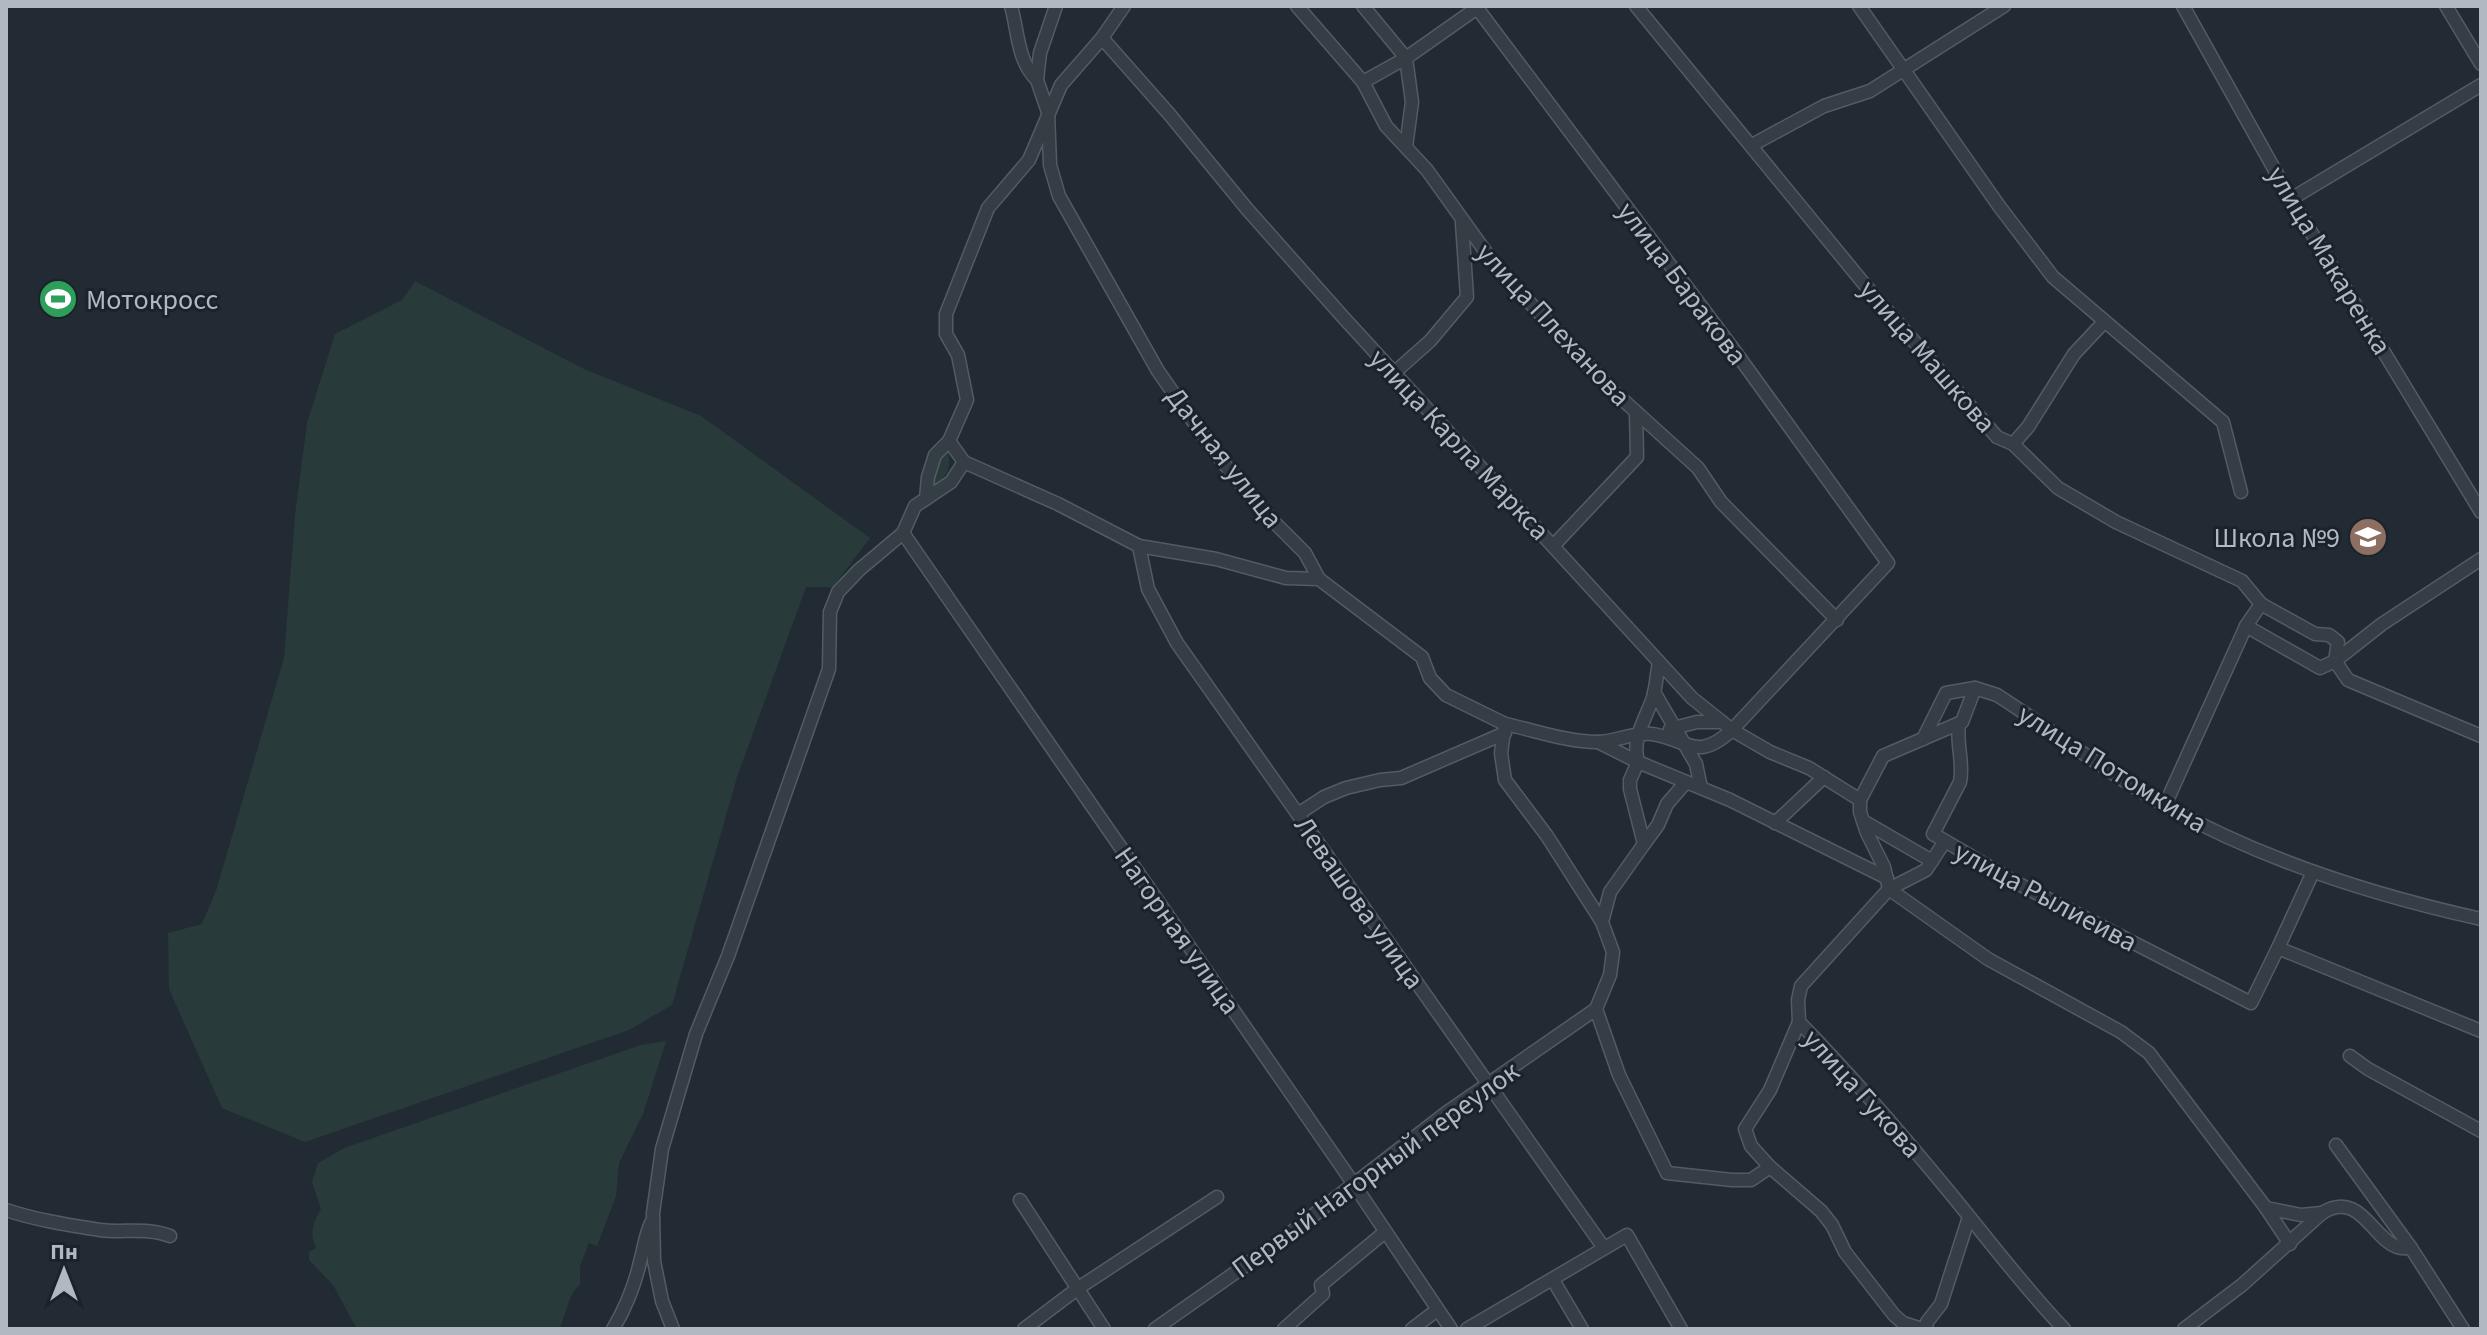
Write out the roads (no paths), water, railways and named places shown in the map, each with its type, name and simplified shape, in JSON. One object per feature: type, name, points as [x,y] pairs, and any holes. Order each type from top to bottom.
[{"type":"street","points":[[1011,6],[1021,53],[1029,72],[1037,80]]},
{"type":"street","points":[[1048,112],[1037,80],[1040,53],[1056,6]]},
{"type":"street","name":"улица Плеханова","points":[[1297,6],[1363,82],[1386,126],[1427,170],[1498,269],[1565,342],[1698,468],[1721,502],[1837,620]]},
{"type":"street","points":[[1363,6],[1406,58],[1412,102],[1406,147]]},
{"type":"street","name":"улица Машкова","points":[[1636,6],[1865,285],[1997,437],[2013,444],[2058,488],[2116,522],[2242,581],[2261,604],[2315,634],[2329,635],[2338,642],[2335,661],[2348,680],[2481,736]]},
{"type":"street","points":[[1859,6],[1999,206],[2053,277],[2223,422],[2241,492]]},
{"type":"street","points":[[1752,145],[1824,106],[1870,91],[2004,6]]},
{"type":"street","name":"улица Макаренка","points":[[2183,6],[2291,199],[2481,512]]},
{"type":"street","points":[[2446,6],[2481,64]]},
{"type":"street","points":[[1363,82],[1406,58],[1478,7]]},
{"type":"street","name":"улица Баракова","points":[[1478,7],[1734,350],[1888,563],[1837,620]]},
{"type":"street","points":[[926,499],[928,477],[935,455],[949,441],[967,400],[958,355],[946,334],[946,314],[988,208],[1029,160],[1061,85],[1124,9]]},
{"type":"street","name":"улица Карла Маркса","points":[[1102,38],[1247,209],[1692,698],[1727,726],[1824,777],[1860,800]]},
{"type":"street","points":[[2291,199],[2481,85]]},
{"type":"street","name":"Дачная улица","points":[[1048,112],[1050,165],[1059,196],[1158,371],[1216,454],[1269,517],[1305,553],[1319,579],[1422,657],[1430,678],[1446,695],[1505,729],[1598,742],[1638,734],[1655,735],[1684,746],[1708,747]]},
{"type":"street","points":[[1395,372],[1430,341],[1467,297],[1462,219]]},
{"type":"street","points":[[2013,444],[2028,427],[2074,354],[2104,322]]},
{"type":"street","points":[[1554,545],[1637,457],[1636,412]]},
{"type":"street","points":[[949,441],[964,462],[1139,546],[1216,559],[1286,578],[1319,579]]},
{"type":"street","points":[[673,1329],[657,1282],[654,1218],[658,1170],[696,1034],[728,956],[829,669],[830,612],[838,592],[903,533],[915,506],[951,482],[964,462]]},
{"type":"street","name":"Нагорная улица","points":[[903,533],[1451,1329]]},
{"type":"street","name":"Левашова улица","points":[[1139,546],[1148,589],[1177,643],[1604,1248]]},
{"type":"street","points":[[2246,626],[2320,668],[2335,661],[2382,624],[2481,559]]},
{"type":"street","points":[[2165,805],[2246,626],[2261,604]]},
{"type":"street","points":[[1602,922],[1610,892],[1708,747],[1837,620]]},
{"type":"street","points":[[1644,844],[1630,780],[1638,762],[1634,750],[1654,692],[1659,662]]},
{"type":"street","points":[[1888,884],[1863,821],[1860,800],[1883,756],[1962,722],[1975,688]]},
{"type":"street","points":[[1923,739],[1946,693],[1975,688]]},
{"type":"street","name":"улица Потомкина","points":[[1975,688],[1997,695],[2165,805],[2231,840],[2313,872],[2481,919]]},
{"type":"street","points":[[1654,692],[1696,764],[1701,788]]},
{"type":"street","points":[[1655,735],[1697,722],[1727,726]]},
{"type":"street","points":[[1945,841],[1933,834],[1960,782],[1962,773],[1956,739],[1959,724]]},
{"type":"street","points":[[1298,814],[1324,797],[1346,788],[1401,778],[1505,729]]},
{"type":"street","points":[[1505,729],[1501,753],[1505,780],[1547,836],[1602,922],[1613,952],[1610,975],[1596,1009],[1619,1075],[1667,1173],[1751,1180],[1770,1167]]},
{"type":"street","points":[[1598,742],[1775,823],[1888,884],[1988,959],[2121,1032],[2149,1053],[2290,1244]]},
{"type":"street","points":[[1775,823],[1824,777]]},
{"type":"street","points":[[1863,821],[1932,861]]},
{"type":"street","name":"улица Рылиеива","points":[[1888,884],[1914,878],[1926,870],[1945,841],[2015,882],[2251,1003],[2278,948]]},
{"type":"street","points":[[2313,872],[2278,948],[2481,1031]]},
{"type":"street","name":"улица Гукова","points":[[1888,884],[1801,986],[1799,1022],[1847,1071],[2028,1292],[2064,1329]]},
{"type":"street","name":"Первый Нагорный переулок","points":[[1155,1329],[1276,1244],[1488,1084],[1596,1009]]},
{"type":"street","points":[[1799,1022],[1770,1090],[1745,1129],[1751,1146],[1770,1167],[1821,1211],[1832,1225],[1845,1252],[1903,1323],[1924,1329],[1941,1304],[1969,1217]]},
{"type":"street","points":[[2350,1056],[2481,1131]]},
{"type":"street","points":[[2336,1145],[2411,1248],[2463,1329]]},
{"type":"street","points":[[1024,1329],[1077,1289],[1217,1197]]},
{"type":"street","points":[[1020,1200],[1104,1329]]},
{"type":"street","points":[[2184,1329],[2242,1285],[2322,1213],[2333,1207],[2348,1207],[2397,1247],[2411,1248]]},
{"type":"street","points":[[2266,1208],[2301,1215],[2322,1213]]},
{"type":"street","points":[[6,1210],[27,1217],[102,1230],[158,1231],[170,1236]]},
{"type":"street","points":[[613,1329],[621,1316],[654,1218]]},
{"type":"street","points":[[1284,1329],[1323,1294],[1321,1285],[1385,1232]]},
{"type":"street","points":[[1467,1329],[1627,1235],[1681,1329]]},
{"type":"street","points":[[1553,1280],[1582,1329]]},
{"type":"street","points":[[1412,1329],[1437,1310]]},
{"type":"place","name":"Мотокросс","points":[[58,299]]},
{"type":"place","name":"Школа №9","points":[[2368,537]]}]
